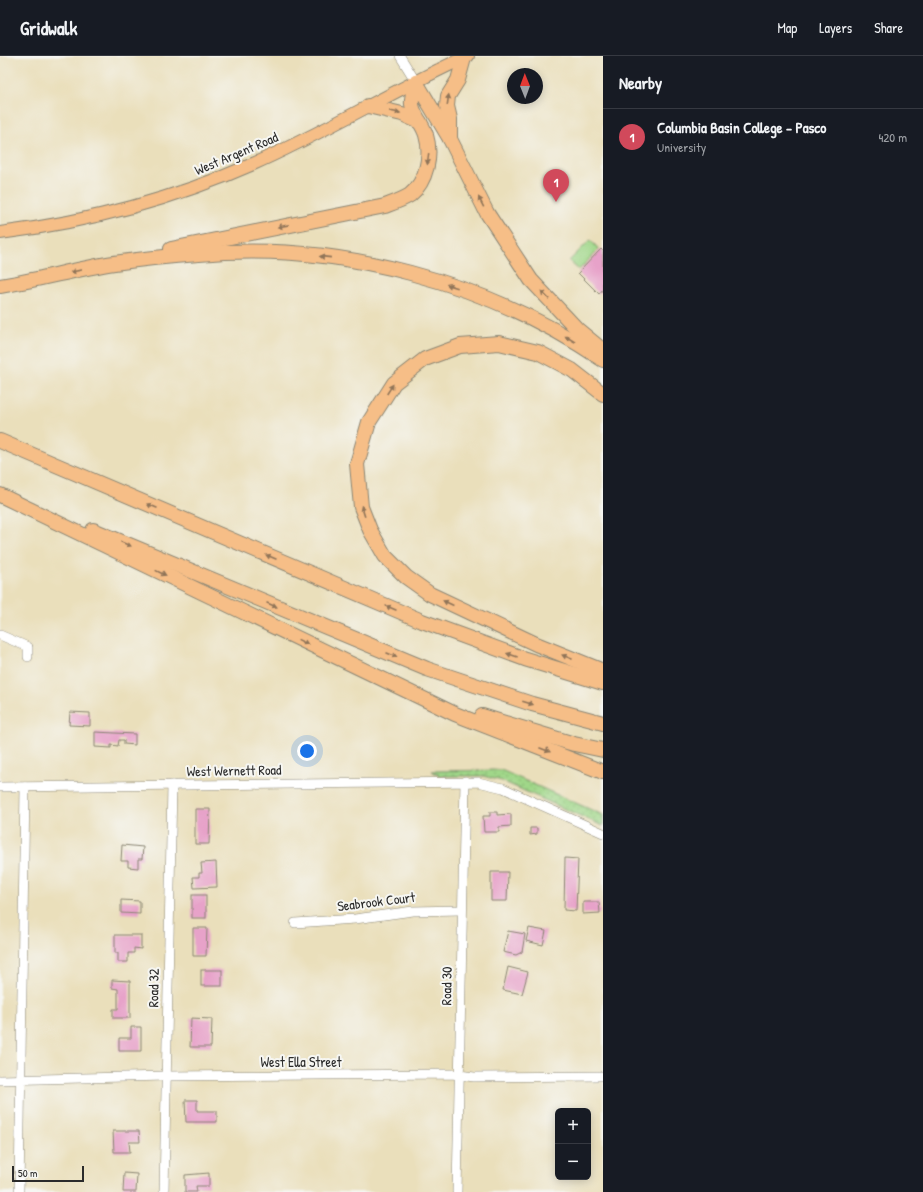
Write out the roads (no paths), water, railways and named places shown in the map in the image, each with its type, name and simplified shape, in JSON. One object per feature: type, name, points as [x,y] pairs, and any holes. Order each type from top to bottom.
[{"type":"highway","points":[[450,139],[450,119],[447,106],[448,96],[458,80],[466,57]]},
{"type":"highway","points":[[114,263],[126,258],[373,209],[398,201],[410,194],[417,187],[426,170],[429,157],[428,143],[424,128],[412,104],[416,82]]},
{"type":"highway","points":[[416,82],[450,139],[487,213],[531,280],[578,330],[603,351]]},
{"type":"highway","points":[[368,106],[402,114],[420,122]]},
{"type":"highway","points":[[0,286],[114,263],[233,252],[301,254],[368,263],[467,290],[528,316],[559,332],[603,360]]},
{"type":"highway","points":[[603,394],[572,370],[538,352],[499,343],[460,346],[425,359],[394,383],[369,422],[357,464],[361,507],[370,530],[385,556],[406,577],[437,598],[536,644],[603,671]]},
{"type":"highway","points":[[0,441],[422,621],[525,659],[603,682]]},
{"type":"highway","points":[[0,492],[427,669],[532,704],[603,723]]},
{"type":"highway","points":[[0,495],[455,714],[603,772]]},
{"type":"highway","points":[[419,697],[574,744],[603,750]]},
{"type":"main road","name":"West Argent Road","points":[[0,234],[85,219],[178,193],[251,165],[466,57]]},
{"type":"street","points":[[400,56],[416,82]]},
{"type":"street","points":[[0,635],[28,647],[28,657]]},
{"type":"street","name":"West Wernett Road","points":[[0,788],[465,781],[478,782],[503,788],[603,833]]},
{"type":"street","name":"Road 30","points":[[457,1192],[461,910],[465,781]]},
{"type":"street","name":"Road 32","points":[[164,1192],[172,785]]},
{"type":"street","points":[[19,1192],[25,787]]},
{"type":"street","name":"Seabrook Court","points":[[295,923],[355,920],[413,911],[461,910]]},
{"type":"street","name":"West Ella Street","points":[[0,1080],[166,1076],[603,1076]]},
{"type":"place","name":"Columbia Basin College - Pasco","points":[[556,202]]}]
